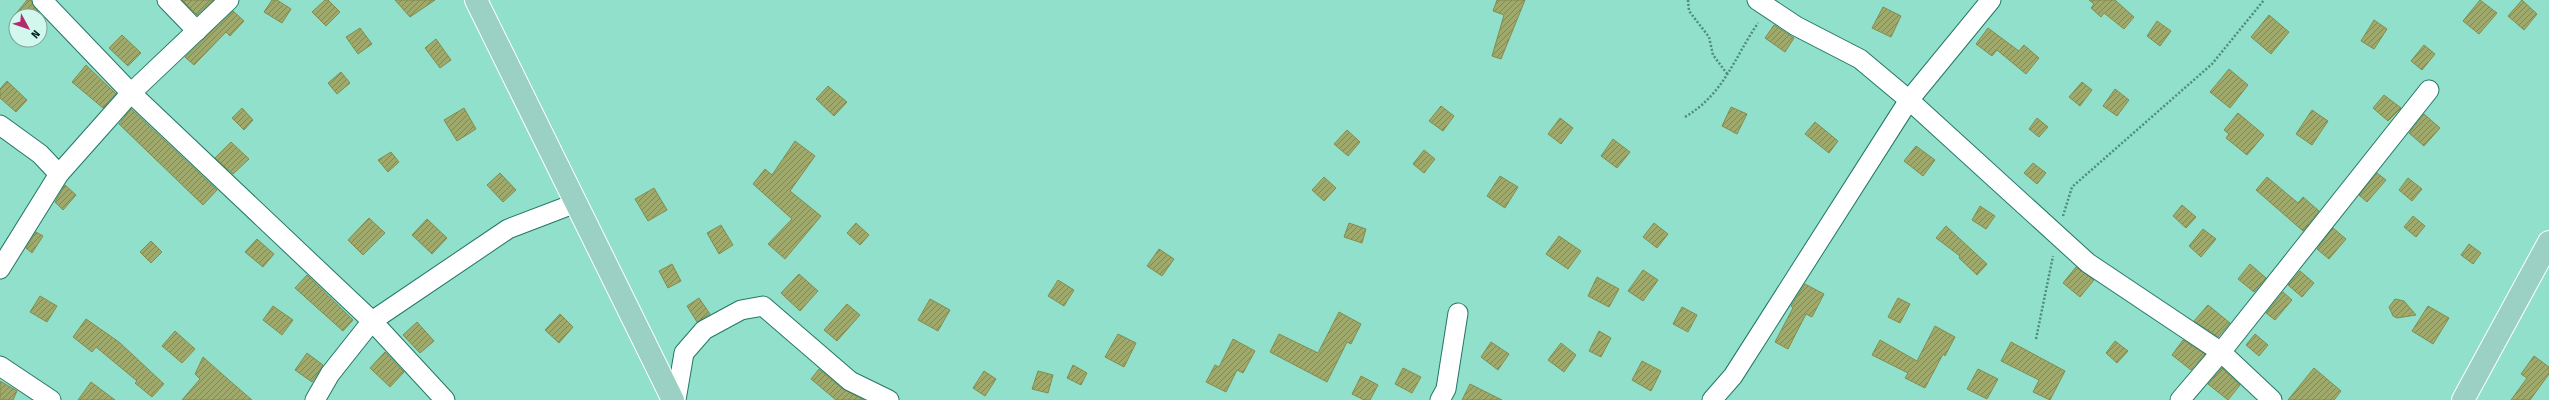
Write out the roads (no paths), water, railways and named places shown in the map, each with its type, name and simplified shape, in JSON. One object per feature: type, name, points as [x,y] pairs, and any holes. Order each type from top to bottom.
[{"type":"main road","points":[[476,0],[675,400]]},
{"type":"main road","points":[[2462,400],[2549,242]]},
{"type":"street","points":[[42,0],[131,93],[372,321],[445,400]]},
{"type":"street","points":[[167,0],[197,31]]},
{"type":"street","points":[[0,269],[58,174],[131,93],[229,0]]},
{"type":"street","points":[[1712,400],[1732,376],[1909,100],[1991,0]]},
{"type":"street","points":[[1763,4],[1796,26],[1860,59],[1909,100],[2088,263],[2221,352],[2272,400]]},
{"type":"street","points":[[2180,400],[2221,352],[2430,90]]},
{"type":"street","points":[[0,125],[40,154],[58,174]]},
{"type":"street","points":[[315,400],[330,374],[372,321],[508,230],[576,203]]},
{"type":"street","points":[[675,400],[684,353],[704,330],[741,310],[763,306],[850,381],[889,400]]},
{"type":"street","points":[[1440,400],[1446,389],[1458,313]]},
{"type":"street","points":[[0,366],[51,400]]}]
